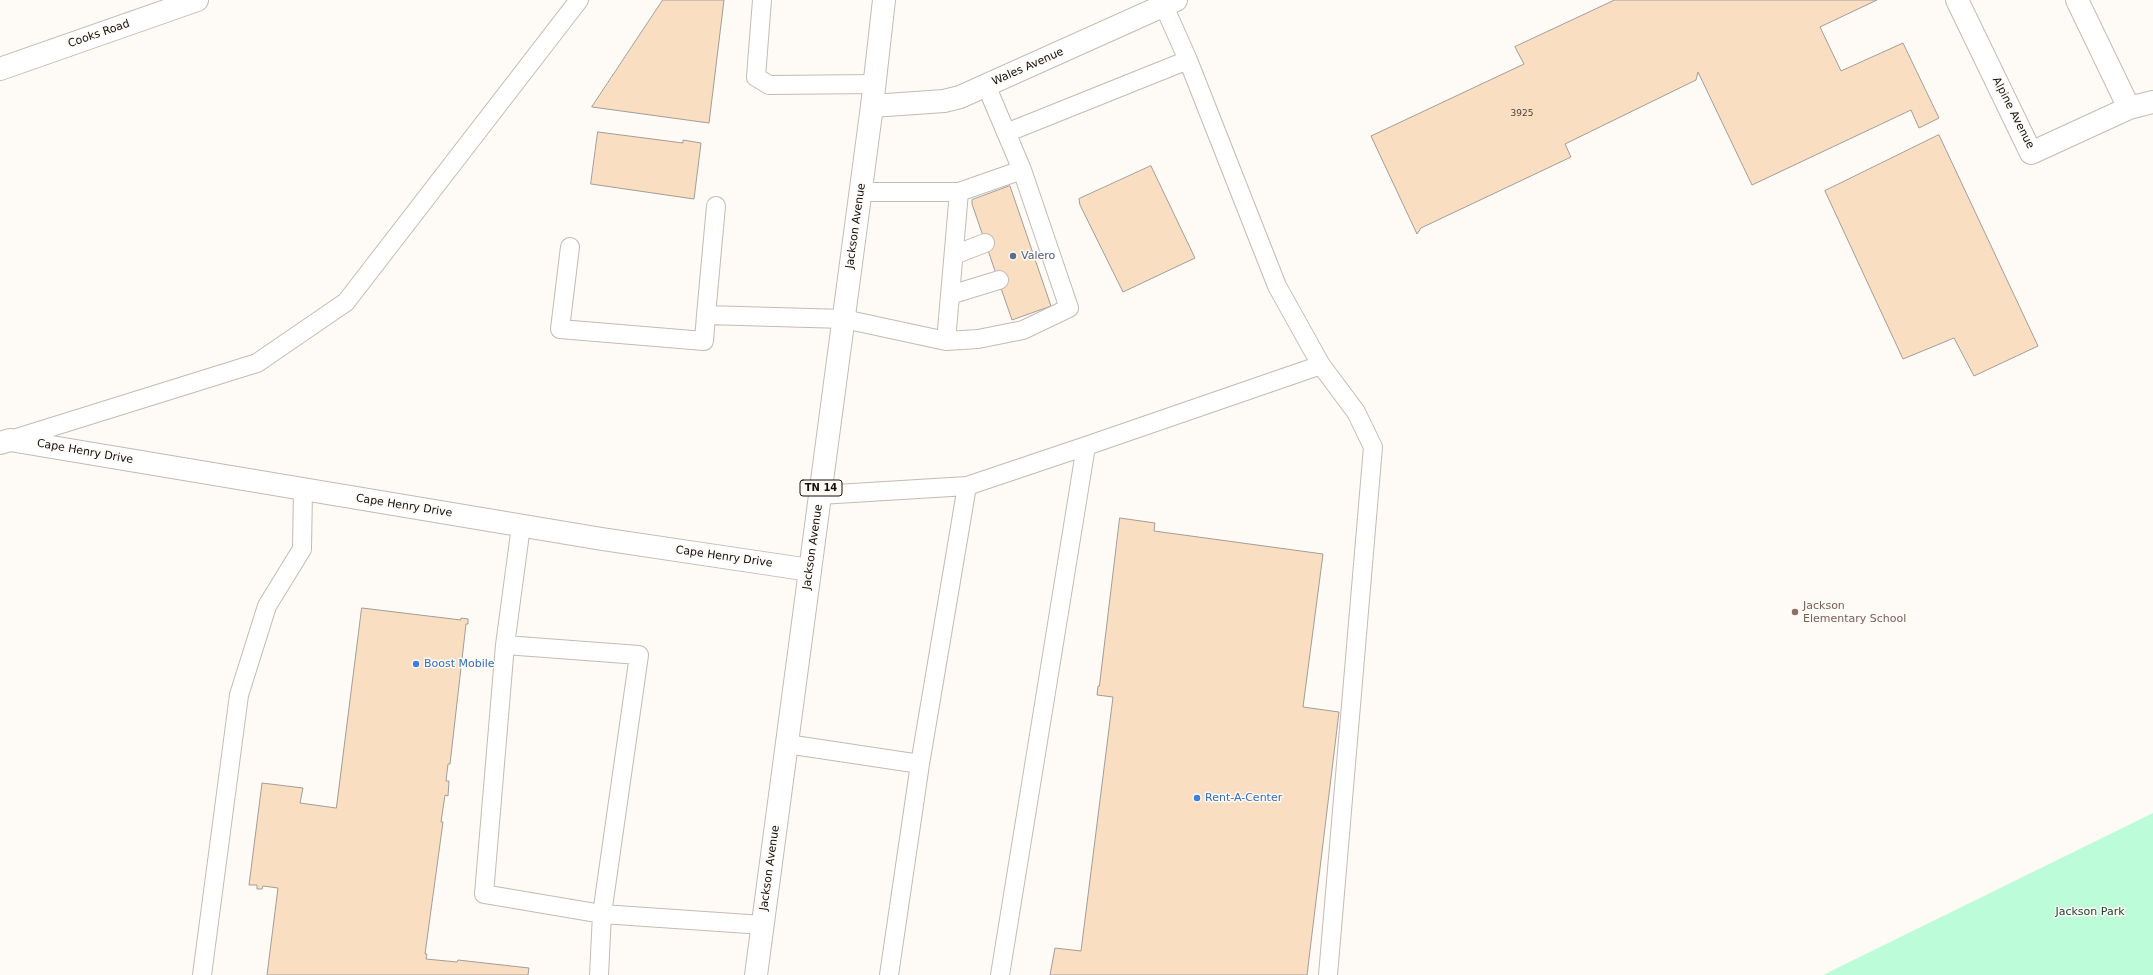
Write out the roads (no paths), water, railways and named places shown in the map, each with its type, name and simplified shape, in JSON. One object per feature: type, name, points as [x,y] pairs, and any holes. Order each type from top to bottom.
[{"type":"street","name":"Cooks Road","points":[[0,69],[197,0]]},
{"type":"street","name":"Jackson Avenue","points":[[756,975],[844,319],[884,0]]},
{"type":"street","name":"Alpine Avenue","points":[[1957,0],[2031,153],[2129,108],[2153,102]]},
{"type":"street","points":[[2077,0],[2129,108]]},
{"type":"street","name":"Wales Avenue","points":[[873,95],[944,101],[960,97],[1170,3]]},
{"type":"street","name":"Cape Henry Drive","points":[[5,441],[522,526],[810,570]]},
{"type":"lane","points":[[5,441],[257,362],[346,302],[579,0]]},
{"type":"lane","points":[[762,0],[756,77],[769,85],[873,95]]},
{"type":"lane","points":[[1170,3],[1188,60],[1277,286],[1321,365],[1356,412],[1373,448],[1328,975]]},
{"type":"lane","points":[[1006,133],[1188,60]]},
{"type":"lane","points":[[706,315],[844,319],[946,341],[978,339],[1023,330],[1069,308],[1045,264],[1033,225],[1022,170],[986,85]]},
{"type":"lane","points":[[860,192],[959,192],[1022,170]]},
{"type":"lane","points":[[946,341],[959,192]]},
{"type":"lane","points":[[570,247],[560,329],[704,341],[716,206]]},
{"type":"lane","points":[[954,254],[985,243]]},
{"type":"lane","points":[[950,296],[999,280]]},
{"type":"lane","points":[[820,495],[967,486],[1321,365]]},
{"type":"lane","points":[[1000,975],[1086,446]]},
{"type":"lane","points":[[889,975],[920,764],[967,486]]},
{"type":"lane","points":[[202,975],[239,695],[267,606],[302,549],[303,490]]},
{"type":"lane","points":[[522,526],[505,645],[484,894],[602,914],[763,925]]},
{"type":"lane","points":[[505,645],[640,655],[602,914],[599,975]]},
{"type":"lane","points":[[787,744],[920,764]]},
{"type":"place","name":"Valero","points":[[1013,256]]},
{"type":"place","name":"Jackson Elementary School","points":[[1795,612]]},
{"type":"place","name":"Boost Mobile","points":[[416,664]]},
{"type":"place","name":"Rent-A-Center","points":[[1197,798]]},
{"type":"park label","name":"Jackson Park","points":[[2090,912]]}]
